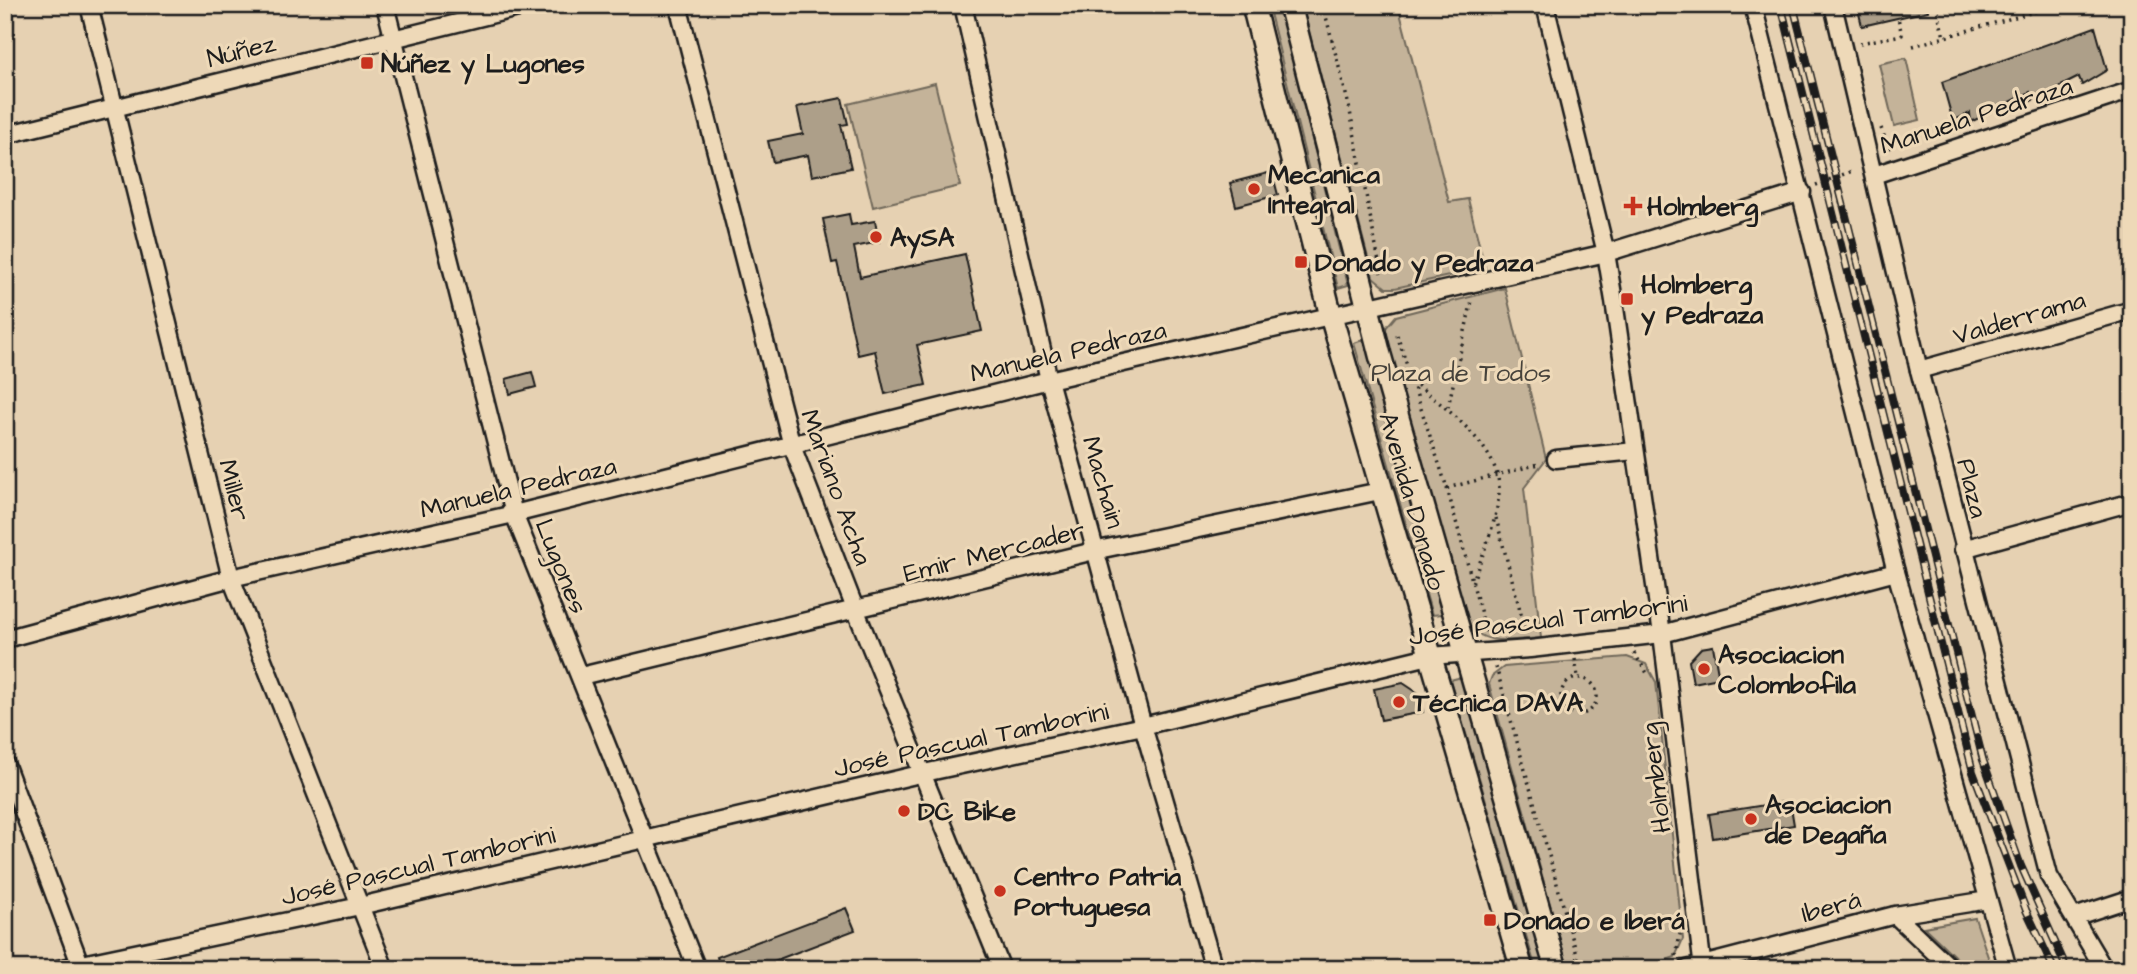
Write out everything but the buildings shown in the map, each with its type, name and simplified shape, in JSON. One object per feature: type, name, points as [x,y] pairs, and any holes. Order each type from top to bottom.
[{"type":"main road","name":"Avenida Donado","points":[[1253,5],[1331,316],[1522,969]]},
{"type":"main road","points":[[1290,5],[1377,306],[1465,652],[1556,969]]},
{"type":"street","name":"Miller","points":[[89,5],[231,578],[385,969]]},
{"type":"street","name":"Lugones","points":[[385,5],[514,514],[647,838],[697,969]]},
{"type":"street","name":"Núñez","points":[[5,135],[530,5]]},
{"type":"street","name":"Mariano Acha","points":[[678,5],[792,446],[1002,969]]},
{"type":"street","name":"Machain","points":[[963,5],[1049,380],[1098,550],[1143,726],[1214,969]]},
{"type":"street","name":"Holmberg","points":[[1545,5],[1606,253],[1662,634],[1692,966]]},
{"type":"street","points":[[1754,5],[1896,572],[2008,969]]},
{"type":"street","name":"Plaza","points":[[1833,5],[1963,549],[2049,876],[2104,969]]},
{"type":"street","name":"Manuela Pedraza","points":[[1874,175],[1894,166],[2132,90]]},
{"type":"street","name":"Manuela Pedraza","points":[[5,639],[231,578],[514,514],[1049,380],[1606,253],[1802,192]]},
{"type":"street","name":"Valderrama","points":[[1919,370],[2132,310]]},
{"type":"street","points":[[1556,459],[1635,451]]},
{"type":"street","name":"Emir Mercader","points":[[581,676],[1098,550],[1380,491]]},
{"type":"street","points":[[1963,549],[2132,502]]},
{"type":"street","name":"José Pascual Tamborini","points":[[58,969],[360,906],[924,773],[1143,726],[1429,656],[1530,649],[1662,634],[1896,572]]},
{"type":"street","points":[[5,763],[81,966]]},
{"type":"street","points":[[2074,917],[2132,898]]},
{"type":"street","name":"Iberá","points":[[1692,966],[1895,915],[1988,900]]},
{"type":"street","points":[[1895,915],[1952,969]]},
{"type":"path","points":[[1323,5],[1349,106],[1377,306],[1412,381],[1447,488],[1471,585],[1581,969]]},
{"type":"path","points":[[1937,5],[1944,37]]},
{"type":"path","points":[[1913,46],[2058,5]]},
{"type":"path","points":[[1863,55],[1860,43],[1902,35],[1898,18]]},
{"type":"path","points":[[1878,116],[1894,166]]},
{"type":"path","name":"Manuela Pedraza","points":[[1802,192],[1858,169],[1874,175]]},
{"type":"path","points":[[1448,407],[1475,284]]},
{"type":"path","points":[[1412,381],[1448,407],[1482,447],[1497,475],[1496,516],[1530,649]]},
{"type":"path","points":[[1447,488],[1556,459]]},
{"type":"path","points":[[1471,585],[1496,516]]},
{"type":"path","points":[[1634,637],[1634,654],[1648,674],[1650,687]]},
{"type":"path","points":[[1578,677],[1593,685],[1597,696],[1590,711],[1573,714],[1563,706],[1560,693],[1566,682],[1578,677]]},
{"type":"path","points":[[1678,923],[1680,937],[1674,951],[1692,966]]},
{"type":"green space","points":[[1268,5],[1279,5],[1348,285],[1338,288]]},
{"type":"green space","points":[[1302,5],[1398,5],[1449,202],[1468,199],[1485,268],[1395,288],[1386,288],[1373,277]]},
{"type":"green space","points":[[1906,58],[1920,120],[1894,126],[1879,64]]},
{"type":"green space","points":[[935,83],[960,186],[873,207],[848,104]]},
{"type":"green space","name":"Plaza de Todos","points":[[1505,288],[1546,459],[1524,488],[1541,638],[1499,640],[1481,635],[1473,629],[1468,620],[1384,330],[1396,316]]},
{"type":"green space","points":[[1366,339],[1442,614],[1432,615],[1354,343]]},
{"type":"green space","points":[[1627,657],[1646,664],[1656,682],[1683,939],[1675,957],[1641,969],[1568,969],[1489,684],[1492,676],[1504,667]]},
{"type":"green space","points":[[1462,677],[1545,969],[1536,969],[1450,680]]},
{"type":"green space","points":[[1975,918],[1992,969],[1968,969],[1924,927]]},
{"type":"railway","points":[[1781,5],[1973,772],[2026,910],[2054,969]]},
{"type":"railway","points":[[1793,5],[1983,760],[2021,866],[2067,969]]},
{"type":"place","name":"Núñez y Lugones","points":[[367,63]]},
{"type":"place","name":"Mecanica Integral","points":[[1254,189]]},
{"type":"place","name":"Holmberg","points":[[1633,206]]},
{"type":"place","name":"AySA","points":[[876,237]]},
{"type":"place","name":"Donado y Pedraza","points":[[1301,262]]},
{"type":"place","name":"Holmberg y Pedraza","points":[[1627,299]]},
{"type":"place","name":"Asociacion Colombofila","points":[[1704,669]]},
{"type":"place","name":"Técnica DAVA","points":[[1399,702]]},
{"type":"place","name":"DC Bike","points":[[904,811]]},
{"type":"place","name":"Asociacion de Degaña","points":[[1751,819]]},
{"type":"place","name":"Centro Patria Portuguesa","points":[[1000,891]]},
{"type":"place","name":"Donado e Iberá","points":[[1490,920]]}]
